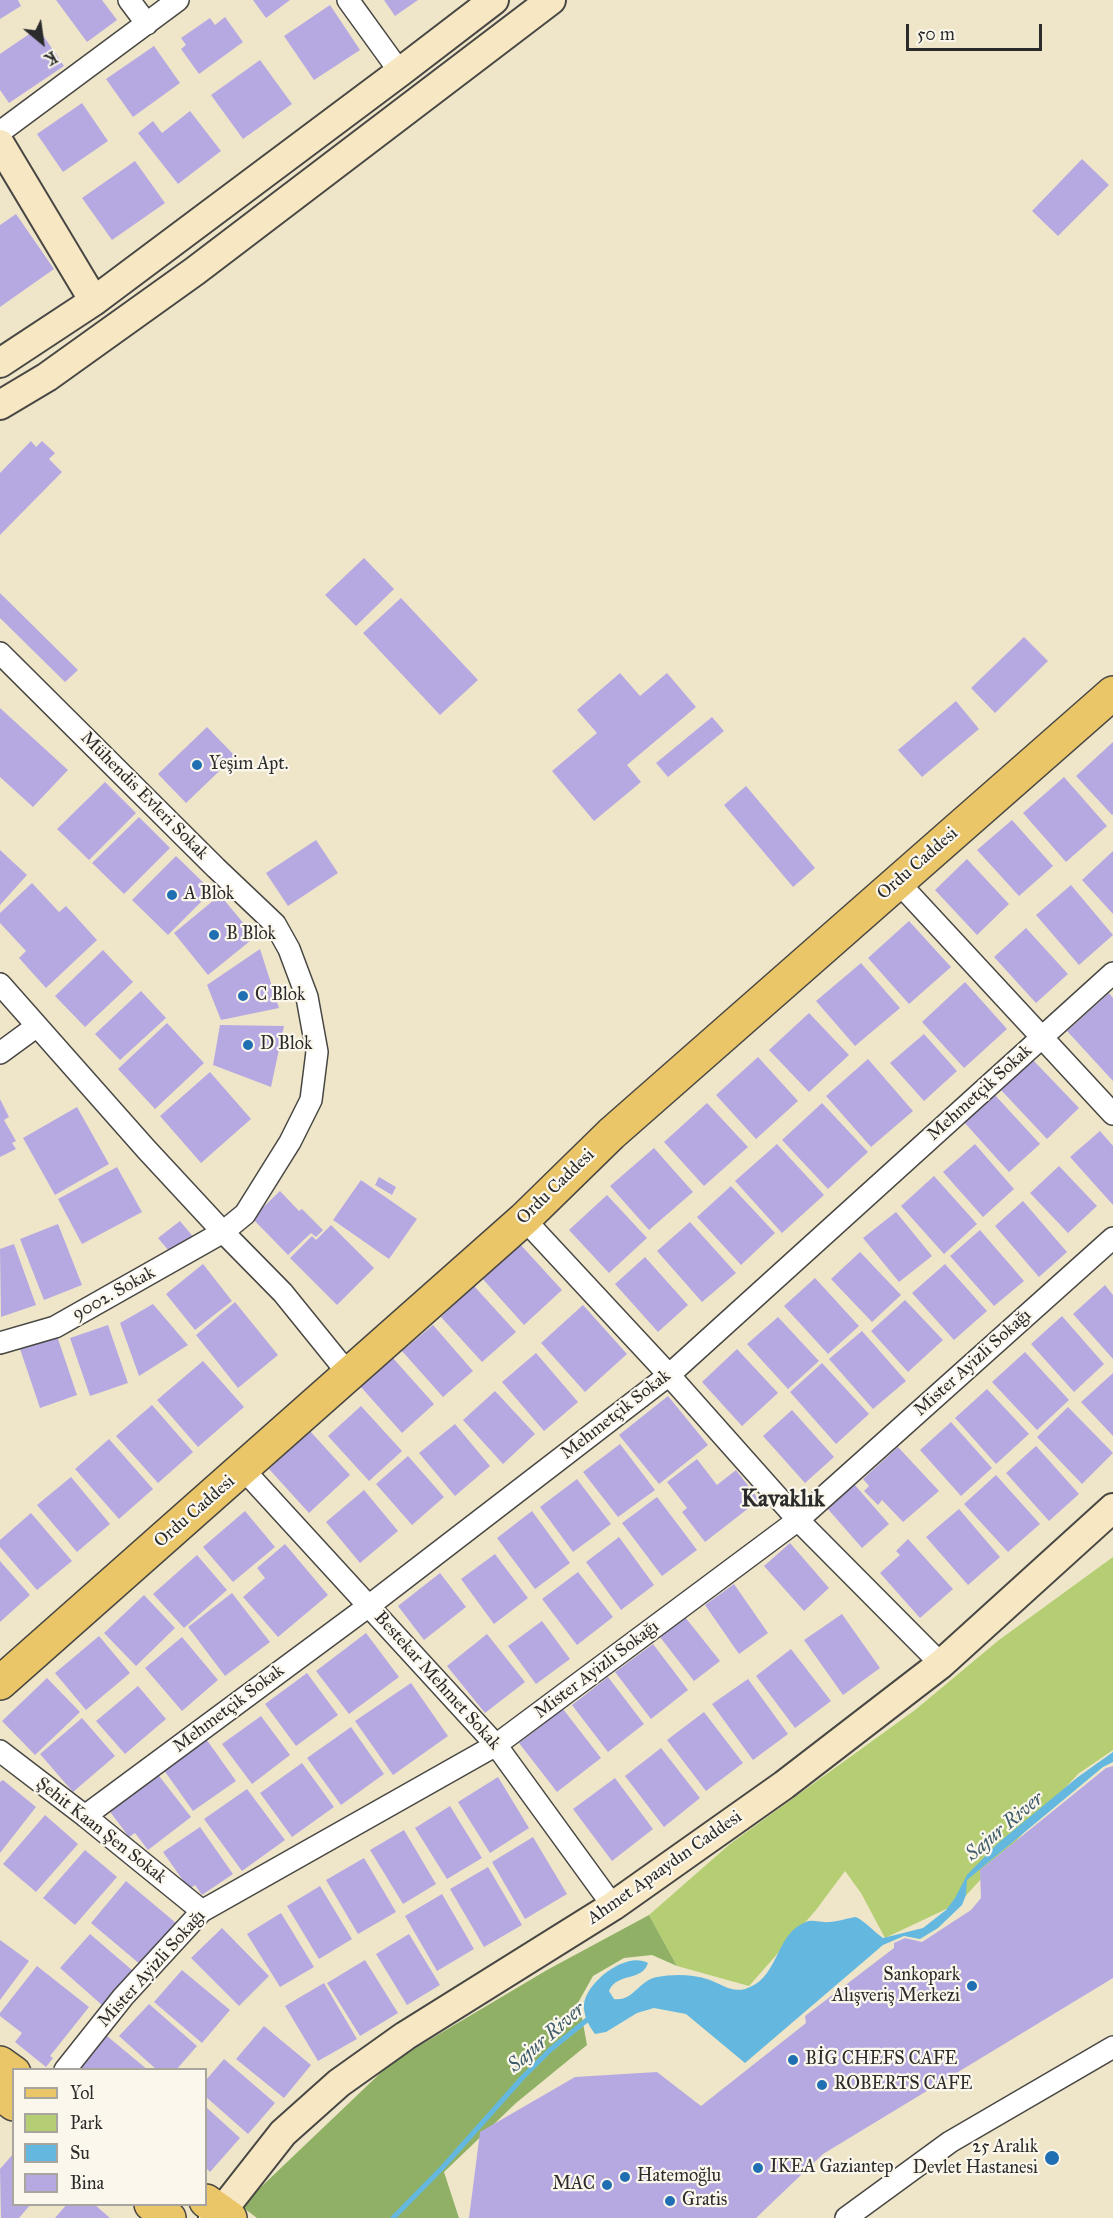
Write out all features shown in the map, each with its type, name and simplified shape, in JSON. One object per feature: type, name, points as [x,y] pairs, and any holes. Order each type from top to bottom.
[{"type":"main road","name":"Ordu Caddesi","points":[[0,1683],[243,1469],[344,1367],[592,1126],[1019,761],[1113,676]]},
{"type":"main road","name":"Ordu Caddesi","points":[[0,1665],[344,1367],[524,1219],[611,1134],[1113,693]]},
{"type":"main road","points":[[152,2206],[169,2218]]},
{"type":"street","points":[[129,0],[147,24]]},
{"type":"street","points":[[0,132],[178,0]]},
{"type":"street","points":[[348,0],[400,72]]},
{"type":"street","points":[[0,362],[94,301],[494,0]]},
{"type":"street","points":[[0,405],[46,377],[195,271],[550,0]]},
{"type":"street","points":[[0,144],[94,301]]},
{"type":"street","name":"Mühendis Evleri Sokak","points":[[0,653],[275,924],[289,949],[307,997],[316,1052],[310,1100],[290,1142],[245,1214],[223,1232]]},
{"type":"street","points":[[898,882],[1113,1114]]},
{"type":"street","name":"Mehmetçik Sokak","points":[[85,1816],[370,1605],[669,1375],[1113,973]]},
{"type":"street","points":[[0,984],[146,1149],[283,1293],[344,1367]]},
{"type":"street","points":[[0,1053],[37,1026]]},
{"type":"street","points":[[524,1219],[669,1375],[798,1520],[941,1664]]},
{"type":"street","name":"9002. Sokak","points":[[0,1343],[55,1327],[223,1232]]},
{"type":"street","name":"Mister Ayizli Sokağı","points":[[67,2068],[123,1996],[202,1911],[496,1745],[798,1520],[1113,1238]]},
{"type":"street","name":"Bestekar Mehmet Sokak","points":[[243,1469],[496,1745],[613,1906]]},
{"type":"street","name":"Ahmet Apaaydın Caddesi","points":[[217,2212],[283,2133],[339,2083],[405,2036],[613,1906],[784,1785],[941,1664],[1113,1508]]},
{"type":"street","name":"Şehit Kaan Şen Sokak","points":[[0,1751],[85,1816],[202,1911]]},
{"type":"street","points":[[846,2218],[950,2142],[1113,2047]]},
{"type":"green space","points":[[1113,1557],[1113,1750],[1078,1774],[959,1903],[885,1938],[861,1893],[845,1871],[816,1910],[749,1986],[677,1966],[649,1915],[730,1844],[915,1710],[999,1640]]},
{"type":"green space","points":[[649,1915],[677,1966],[652,1955],[624,1958],[593,1976],[579,2001],[587,2045],[516,2103],[444,2172],[459,2218],[257,2218],[241,2206],[392,2062],[547,1970]]},
{"type":"water","points":[[1113,1752],[1113,1762],[1103,1767],[967,1880],[966,1895],[962,1905],[938,1928],[920,1939],[904,1936],[883,1945],[745,2063],[686,2014],[654,2008],[637,2013],[606,2032],[595,2034],[589,2024],[584,2012],[584,2004],[592,1986],[609,1970],[630,1961],[639,1960],[648,1963],[640,1973],[613,1985],[609,1991],[614,1999],[626,1997],[651,1979],[669,1975],[701,1977],[739,1990],[750,1987],[767,1973],[783,1944],[796,1927],[809,1921],[832,1922],[856,1917],[883,1938],[923,1928],[946,1910],[967,1875],[997,1844],[1078,1777]]},
{"type":"building","points":[[0,0],[18,0],[21,6],[0,19]]},
{"type":"building","points":[[56,0],[102,0],[117,20],[87,42]]},
{"type":"building","points":[[253,0],[290,0],[266,18]]},
{"type":"building","points":[[384,0],[418,0],[395,16]]},
{"type":"building","points":[[330,5],[360,50],[314,80],[284,36]]},
{"type":"building","points":[[225,17],[243,42],[199,74],[181,49],[186,45],[181,38],[210,18],[215,25]]},
{"type":"building","points":[[38,28],[64,66],[9,103],[0,90],[0,54]]},
{"type":"building","points":[[154,46],[180,83],[133,117],[106,79]]},
{"type":"building","points":[[260,60],[292,104],[243,139],[211,95]]},
{"type":"building","points":[[82,103],[108,141],[63,172],[37,134]]},
{"type":"building","points":[[190,111],[221,151],[178,184],[138,133],[153,121],[162,133]]},
{"type":"building","points":[[1082,159],[1109,185],[1058,236],[1032,211]]},
{"type":"building","points":[[135,161],[165,203],[112,240],[82,198]]},
{"type":"building","points":[[16,214],[54,269],[0,307],[0,225]]},
{"type":"building","points":[[31,441],[36,447],[42,441],[55,453],[49,459],[62,472],[0,535],[0,473]]},
{"type":"building","points":[[364,558],[394,589],[356,626],[325,595]]},
{"type":"building","points":[[0,593],[78,670],[65,682],[0,618]]},
{"type":"building","points":[[401,598],[478,680],[440,715],[363,633]]},
{"type":"building","points":[[1024,637],[1048,661],[995,713],[971,688]]},
{"type":"building","points":[[620,673],[640,696],[667,673],[696,707],[627,765],[641,782],[594,821],[552,771],[597,733],[577,710]]},
{"type":"building","points":[[956,701],[979,729],[922,777],[898,750]]},
{"type":"building","points":[[0,708],[68,770],[33,807],[0,777]]},
{"type":"building","points":[[712,717],[724,731],[668,777],[656,763]]},
{"type":"building","name":"Yeşim Apt.","points":[[207,727],[235,756],[186,803],[158,774]]},
{"type":"building","points":[[1113,742],[1113,814],[1112,815],[1076,776]]},
{"type":"building","points":[[1064,777],[1107,826],[1066,862],[1023,813]]},
{"type":"building","points":[[105,782],[136,813],[89,860],[57,829]]},
{"type":"building","points":[[746,786],[815,868],[793,887],[724,805]]},
{"type":"building","points":[[139,817],[170,848],[124,894],[92,863]]},
{"type":"building","points":[[1012,820],[1053,866],[1019,896],[977,850]]},
{"type":"building","points":[[316,840],[338,873],[288,906],[266,873]]},
{"type":"building","points":[[0,850],[27,875],[0,905]]},
{"type":"building","points":[[1113,851],[1113,914],[1082,880]]},
{"type":"building","name":"A Blok","points":[[176,856],[212,891],[168,935],[132,900]]},
{"type":"building","points":[[967,859],[1009,904],[977,935],[935,890]]},
{"type":"building","points":[[32,883],[59,912],[66,906],[97,940],[46,988],[19,958],[26,951],[0,923],[0,913]]},
{"type":"building","points":[[1071,885],[1113,935],[1079,965],[1036,915]]},
{"type":"building","name":"B Blok","points":[[220,895],[255,937],[208,975],[174,933]]},
{"type":"building","points":[[909,921],[951,967],[909,1004],[868,958]]},
{"type":"building","points":[[1026,928],[1068,974],[1036,1003],[994,957]]},
{"type":"building","name":"C Blok","points":[[260,949],[279,1008],[221,1020],[207,985]]},
{"type":"building","points":[[103,950],[133,982],[85,1027],[55,996]]},
{"type":"building","points":[[861,963],[900,1008],[855,1046],[816,1001]]},
{"type":"building","points":[[965,982],[1007,1029],[964,1068],[922,1022]]},
{"type":"building","points":[[141,991],[166,1018],[120,1060],[95,1034]]},
{"type":"building","points":[[1109,993],[1113,998],[1113,1081],[1067,1031]]},
{"type":"building","points":[[809,1013],[849,1055],[809,1092],[769,1050]]},
{"type":"building","points":[[167,1023],[204,1063],[155,1109],[118,1069]]},
{"type":"building","name":"D Blok","points":[[220,1025],[284,1026],[271,1087],[213,1065]]},
{"type":"building","points":[[924,1034],[957,1071],[924,1101],[890,1063]]},
{"type":"building","points":[[758,1057],[798,1101],[756,1139],[716,1095]]},
{"type":"building","points":[[868,1059],[913,1111],[871,1147],[826,1096]]},
{"type":"building","points":[[1033,1060],[1079,1108],[1047,1139],[1001,1090]]},
{"type":"building","points":[[210,1072],[251,1119],[201,1163],[160,1116]]},
{"type":"building","points":[[994,1094],[1040,1144],[1009,1172],[964,1122]]},
{"type":"building","points":[[0,1099],[9,1117],[4,1120],[16,1141],[12,1143],[16,1149],[0,1157]]},
{"type":"building","points":[[707,1103],[748,1147],[704,1186],[664,1142]]},
{"type":"building","points":[[822,1103],[868,1152],[828,1189],[782,1140]]},
{"type":"building","points":[[77,1107],[109,1164],[55,1195],[23,1138]]},
{"type":"building","points":[[1100,1131],[1113,1146],[1113,1205],[1070,1157]]},
{"type":"building","points":[[777,1144],[824,1195],[782,1233],[735,1181]]},
{"type":"building","points":[[975,1144],[1014,1189],[983,1217],[943,1172]]},
{"type":"building","points":[[654,1148],[693,1192],[649,1230],[610,1186]]},
{"type":"building","points":[[1059,1166],[1097,1206],[1068,1233],[1030,1193]]},
{"type":"building","points":[[117,1167],[142,1212],[82,1244],[58,1199]]},
{"type":"building","points":[[934,1176],[977,1224],[944,1254],[901,1206]]},
{"type":"building","points":[[379,1177],[396,1187],[392,1195],[375,1185]]},
{"type":"building","points":[[361,1180],[417,1219],[389,1259],[333,1220]]},
{"type":"building","points":[[731,1186],[775,1233],[741,1265],[697,1217]]},
{"type":"building","points":[[280,1191],[299,1211],[302,1209],[323,1230],[316,1237],[311,1233],[288,1255],[252,1218]]},
{"type":"building","points":[[607,1195],[647,1238],[609,1273],[569,1230]]},
{"type":"building","points":[[1023,1201],[1067,1252],[1039,1277],[995,1226]]},
{"type":"building","points":[[896,1212],[932,1256],[899,1282],[863,1238]]},
{"type":"building","points":[[180,1221],[195,1239],[174,1257],[158,1238]]},
{"type":"building","points":[[690,1222],[736,1273],[702,1302],[657,1251]]},
{"type":"building","points":[[58,1224],[82,1285],[44,1300],[20,1239]]},
{"type":"building","points":[[331,1225],[374,1268],[337,1305],[290,1258],[312,1236],[316,1240]]},
{"type":"building","points":[[980,1230],[1024,1281],[994,1306],[950,1256]]},
{"type":"building","points":[[519,1243],[562,1290],[524,1325],[481,1277]]},
{"type":"building","points":[[14,1244],[36,1305],[1,1317],[0,1249]]},
{"type":"building","points":[[860,1252],[901,1295],[872,1322],[831,1279]]},
{"type":"building","points":[[645,1257],[688,1305],[658,1332],[615,1284]]},
{"type":"building","points":[[203,1264],[232,1301],[195,1330],[166,1294]]},
{"type":"building","points":[[945,1264],[987,1311],[954,1340],[912,1293]]},
{"type":"building","points":[[815,1278],[859,1326],[828,1354],[784,1306]]},
{"type":"building","points":[[1105,1285],[1113,1295],[1113,1359],[1073,1314]]},
{"type":"building","points":[[474,1286],[516,1332],[482,1362],[441,1317]]},
{"type":"building","points":[[905,1300],[943,1340],[908,1372],[871,1331]]},
{"type":"building","points":[[235,1302],[278,1355],[238,1388],[196,1335]]},
{"type":"building","points":[[153,1304],[188,1345],[139,1376],[120,1323]]},
{"type":"building","points":[[583,1305],[627,1354],[585,1392],[541,1343]]},
{"type":"building","points":[[1062,1316],[1104,1364],[1074,1392],[1031,1344]]},
{"type":"building","points":[[778,1317],[819,1361],[788,1389],[747,1344]]},
{"type":"building","points":[[108,1325],[128,1383],[90,1396],[70,1338]]},
{"type":"building","points":[[433,1325],[473,1371],[443,1397],[402,1351]]},
{"type":"building","points":[[862,1331],[906,1381],[873,1409],[829,1359]]},
{"type":"building","points":[[57,1336],[77,1395],[40,1408],[20,1349]]},
{"type":"building","points":[[737,1349],[778,1393],[742,1426],[702,1382]]},
{"type":"building","points":[[1025,1352],[1069,1400],[1037,1430],[992,1382]]},
{"type":"building","points":[[536,1353],[578,1402],[544,1431],[502,1382]]},
{"type":"building","points":[[392,1357],[434,1404],[402,1433],[360,1386]]},
{"type":"building","points":[[203,1361],[244,1407],[198,1447],[157,1400]]},
{"type":"building","points":[[822,1363],[869,1414],[836,1444],[790,1392]]},
{"type":"building","points":[[1113,1373],[1113,1436],[1081,1402]]},
{"type":"building","points":[[987,1389],[1029,1434],[996,1464],[955,1418]]},
{"type":"building","points":[[495,1391],[535,1434],[503,1464],[463,1420]]},
{"type":"building","points":[[668,1396],[708,1445],[659,1484],[619,1435]]},
{"type":"building","points":[[152,1405],[193,1452],[158,1483],[116,1436]]},
{"type":"building","points":[[361,1406],[402,1451],[369,1481],[328,1436]]},
{"type":"building","points":[[1068,1407],[1113,1453],[1082,1484],[1037,1437]]},
{"type":"building","points":[[792,1410],[834,1457],[805,1483],[763,1436]]},
{"type":"building","points":[[951,1422],[992,1468],[961,1496],[920,1450]]},
{"type":"building","points":[[455,1424],[490,1466],[455,1496],[419,1453]]},
{"type":"building","points":[[310,1431],[350,1475],[309,1513],[269,1469]]},
{"type":"building","points":[[109,1439],[153,1489],[119,1519],[75,1469]]},
{"type":"building","points":[[620,1444],[655,1490],[618,1517],[583,1472]]},
{"type":"building","points":[[1036,1446],[1079,1494],[1049,1521],[1006,1473]]},
{"type":"building","points":[[898,1447],[939,1491],[903,1522],[882,1500],[878,1505],[864,1491],[869,1486],[863,1479]]},
{"type":"building","points":[[408,1456],[444,1497],[412,1525],[376,1484]]},
{"type":"building","points":[[697,1459],[717,1485],[736,1470],[759,1500],[705,1542],[682,1512],[687,1508],[667,1482]]},
{"type":"building","points":[[996,1475],[1040,1524],[1008,1552],[964,1504]]},
{"type":"building","points":[[71,1477],[110,1524],[77,1552],[37,1505]]},
{"type":"building","points":[[577,1479],[611,1524],[573,1552],[540,1507]]},
{"type":"building","points":[[854,1484],[889,1524],[862,1548],[827,1508]]},
{"type":"building","points":[[364,1490],[398,1531],[360,1563],[326,1522]]},
{"type":"building","points":[[657,1497],[697,1550],[662,1576],[622,1523]]},
{"type":"building","points":[[959,1509],[1000,1557],[968,1585],[926,1537]]},
{"type":"building","points":[[245,1511],[275,1547],[233,1582],[203,1547]]},
{"type":"building","points":[[532,1511],[570,1563],[535,1589],[497,1538]]},
{"type":"building","points":[[31,1513],[72,1561],[37,1590],[0,1547],[0,1540]]},
{"type":"building","points":[[619,1537],[654,1585],[621,1610],[586,1562]]},
{"type":"building","points":[[908,1539],[953,1589],[920,1618],[880,1573],[900,1555],[896,1551]]},
{"type":"building","points":[[790,1543],[829,1588],[804,1611],[764,1566]]},
{"type":"building","points":[[285,1544],[328,1595],[278,1637],[243,1597],[265,1578],[257,1568]]},
{"type":"building","points":[[495,1554],[528,1598],[494,1624],[461,1579]]},
{"type":"building","points":[[197,1555],[227,1590],[184,1628],[153,1594]]},
{"type":"building","points":[[0,1561],[30,1595],[0,1622]]},
{"type":"building","points":[[578,1572],[613,1617],[577,1645],[542,1599]]},
{"type":"building","points":[[440,1573],[466,1607],[424,1640],[398,1606]]},
{"type":"building","points":[[734,1584],[768,1633],[739,1654],[705,1605]]},
{"type":"building","points":[[232,1593],[270,1642],[225,1676],[188,1627]]},
{"type":"building","points":[[144,1595],[175,1628],[136,1666],[104,1633]]},
{"type":"building","points":[[842,1614],[880,1668],[843,1695],[804,1640]]},
{"type":"building","points":[[685,1617],[720,1661],[694,1681],[660,1637]]},
{"type":"building","points":[[542,1621],[570,1659],[536,1684],[508,1646]]},
{"type":"building","points":[[366,1633],[399,1677],[349,1714],[316,1671]]},
{"type":"building","points":[[487,1634],[525,1682],[485,1713],[447,1666]]},
{"type":"building","points":[[99,1636],[130,1673],[86,1710],[55,1673]]},
{"type":"building","points":[[182,1637],[218,1680],[182,1711],[145,1668]]},
{"type":"building","points":[[653,1644],[688,1690],[651,1719],[615,1672]]},
{"type":"building","points":[[791,1649],[831,1701],[795,1728],[756,1676]]},
{"type":"building","points":[[307,1673],[338,1715],[296,1746],[265,1704]]},
{"type":"building","points":[[608,1677],[644,1724],[608,1752],[572,1705]]},
{"type":"building","points":[[47,1678],[80,1712],[35,1755],[2,1721]]},
{"type":"building","points":[[748,1679],[788,1734],[753,1760],[712,1704]]},
{"type":"building","points":[[411,1683],[448,1736],[393,1775],[355,1721]]},
{"type":"building","points":[[138,1686],[166,1719],[125,1754],[96,1721]]},
{"type":"building","points":[[563,1709],[601,1758],[557,1792],[519,1743]]},
{"type":"building","points":[[704,1712],[743,1763],[706,1791],[667,1740]]},
{"type":"building","points":[[261,1716],[290,1755],[252,1784],[222,1744]]},
{"type":"building","points":[[82,1718],[115,1756],[73,1792],[40,1754]]},
{"type":"building","points":[[351,1727],[384,1774],[341,1805],[307,1758]]},
{"type":"building","points":[[204,1736],[236,1781],[193,1811],[161,1766]]},
{"type":"building","points":[[661,1748],[700,1798],[664,1827],[625,1776]]},
{"type":"building","points":[[302,1763],[334,1807],[292,1837],[260,1793]]},
{"type":"building","name":"Sankopark Alışveriş Merkezi","points":[[1113,1766],[1113,1978],[823,2154],[756,2218],[469,2218],[480,2132],[575,2077],[657,2072],[701,2106],[806,2023],[805,2016],[894,1948],[894,1943],[905,1938],[922,1942],[971,1910],[981,1898],[980,1870],[1106,1768]]},
{"type":"building","points":[[156,1772],[191,1817],[148,1850],[135,1833],[129,1837],[108,1809]]},
{"type":"building","points":[[498,1777],[529,1828],[490,1853],[458,1802]]},
{"type":"building","points":[[615,1778],[653,1829],[612,1861],[573,1809]]},
{"type":"building","points":[[3,1780],[36,1807],[0,1853],[0,1782]]},
{"type":"building","points":[[247,1789],[285,1840],[242,1871],[204,1819]]},
{"type":"building","points":[[450,1806],[482,1858],[447,1879],[415,1828]]},
{"type":"building","points":[[45,1815],[78,1844],[36,1892],[3,1864]]},
{"type":"building","points":[[200,1827],[233,1874],[202,1895],[195,1885],[189,1889],[163,1852]]},
{"type":"building","points":[[404,1830],[436,1884],[403,1904],[370,1850]]},
{"type":"building","points":[[533,1837],[567,1894],[525,1919],[492,1862]]},
{"type":"building","points":[[85,1850],[117,1877],[75,1925],[43,1898]]},
{"type":"building","points":[[364,1858],[396,1912],[358,1934],[326,1880]]},
{"type":"building","points":[[488,1867],[522,1925],[484,1947],[450,1889]]},
{"type":"building","points":[[126,1881],[176,1923],[141,1965],[91,1923]]},
{"type":"building","points":[[320,1886],[352,1939],[319,1959],[287,1906]]},
{"type":"building","points":[[442,1894],[474,1949],[437,1971],[405,1916]]},
{"type":"building","points":[[281,1913],[314,1967],[280,1987],[247,1934]]},
{"type":"building","points":[[222,1928],[269,1976],[239,2006],[191,1958]]},
{"type":"building","points":[[90,1934],[133,1971],[103,2006],[60,1968]]},
{"type":"building","points":[[409,1934],[440,1985],[407,2005],[376,1954]]},
{"type":"building","points":[[0,1940],[29,1961],[0,2000]]},
{"type":"building","points":[[365,1960],[398,2013],[360,2036],[327,1983]]},
{"type":"building","points":[[37,1966],[89,2007],[50,2056],[53,2058],[46,2067],[15,2042],[22,2033],[0,2016]]},
{"type":"building","points":[[182,1970],[230,2010],[202,2043],[154,2002]]},
{"type":"building","points":[[324,1983],[357,2039],[318,2061],[285,2006]]},
{"type":"building","points":[[149,2004],[197,2046],[178,2068],[155,2068],[119,2036]]},
{"type":"building","points":[[264,2026],[311,2065],[284,2098],[236,2059]]},
{"type":"building","points":[[107,2036],[146,2068],[82,2068]]},
{"type":"building","points":[[224,2059],[275,2103],[248,2134],[207,2098],[207,2079]]},
{"type":"building","points":[[207,2108],[240,2138],[210,2172],[207,2169]]},
{"type":"building","points":[[12,2155],[12,2206],[29,2206],[19,2218],[1,2218],[0,2169]]},
{"type":"building","points":[[65,2206],[96,2206],[110,2218],[55,2218]]},
{"type":"waterway","name":"Sajur River","points":[[393,2218],[443,2167],[523,2077],[550,2050],[593,2015]]},
{"type":"place","name":"Yeşim Apt.","points":[[197,765]]},
{"type":"place","name":"A Blok","points":[[172,895]]},
{"type":"place","name":"B Blok","points":[[214,935]]},
{"type":"place","name":"C Blok","points":[[243,996]]},
{"type":"place","name":"D Blok","points":[[248,1045]]},
{"type":"place","name":"Sankopark Alışveriş Merkezi","points":[[972,1986]]},
{"type":"place","name":"BİG CHEFS CAFE","points":[[793,2060]]},
{"type":"place","name":"ROBERTS CAFE","points":[[822,2085]]},
{"type":"place","name":"25 Aralık Devlet Hastanesi","points":[[1052,2158]]},
{"type":"place","name":"IKEA Gaziantep","points":[[758,2168]]},
{"type":"place","name":"Hatemoğlu","points":[[625,2177]]},
{"type":"place","name":"MAC","points":[[607,2185]]},
{"type":"place","name":"Gratis","points":[[670,2201]]},
{"type":"district","name":"Kavaklık","points":[[783,1500]]}]
